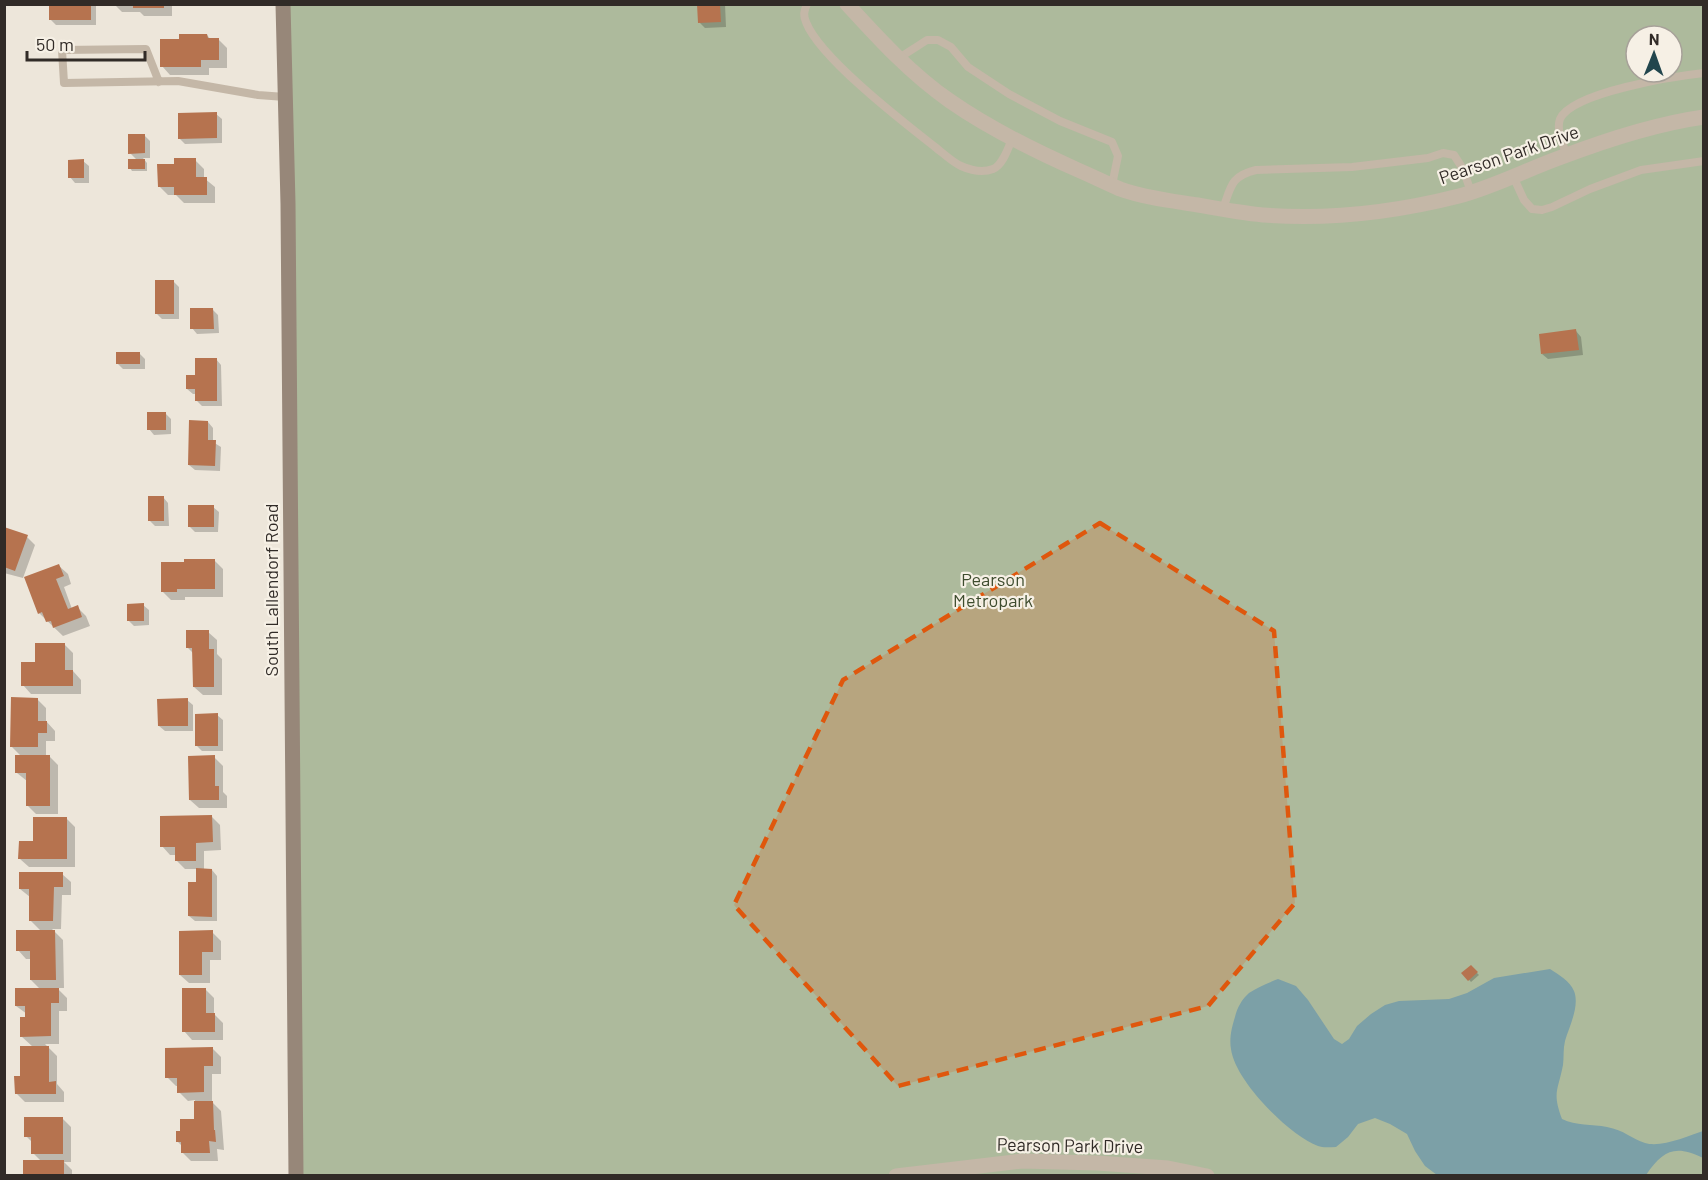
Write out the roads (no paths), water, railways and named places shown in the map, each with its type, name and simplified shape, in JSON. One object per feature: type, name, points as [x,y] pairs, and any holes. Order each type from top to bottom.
[{"type":"street","name":"South Lallendorf Road","points":[[283,4],[288,204],[296,1176]]},
{"type":"street","name":"Pearson Park Drive","points":[[847,4],[899,58],[949,100],[1012,139],[1121,189],[1167,200],[1264,215],[1315,216],[1373,212],[1418,205],[1471,192],[1567,155],[1660,124],[1704,117]]},
{"type":"street","name":"Pearson Park Drive","points":[[896,1176],[1022,1161],[1168,1168],[1207,1176]]},
{"type":"lane","points":[[807,4],[804,12],[805,20],[811,32],[836,62],[904,124],[959,165],[976,171],[991,170],[997,167],[1004,158],[1012,139]]},
{"type":"lane","points":[[899,58],[927,40],[938,40],[951,47],[968,67],[1009,94],[1060,121],[1112,142],[1118,156],[1112,185]]},
{"type":"lane","points":[[159,82],[146,49],[62,50],[64,83],[159,82],[178,81],[258,95],[285,97]]},
{"type":"lane","points":[[1567,155],[1559,129],[1560,119],[1570,107],[1656,79],[1704,73]]},
{"type":"lane","points":[[1223,209],[1235,178],[1249,172],[1352,167],[1428,158],[1443,153],[1454,155],[1463,169],[1471,192]]},
{"type":"lane","points":[[1513,177],[1524,200],[1532,209],[1542,210],[1641,170],[1704,161]]},
{"type":"water","points":[[1550,969],[1570,984],[1576,997],[1575,1010],[1565,1041],[1557,1092],[1557,1103],[1562,1119],[1578,1124],[1613,1128],[1651,1144],[1674,1141],[1703,1131],[1703,1158],[1684,1151],[1670,1152],[1658,1160],[1646,1175],[1437,1175],[1425,1166],[1407,1134],[1375,1118],[1358,1124],[1336,1147],[1320,1147],[1306,1140],[1279,1119],[1253,1091],[1242,1076],[1231,1049],[1232,1028],[1237,1010],[1246,995],[1278,979],[1296,986],[1334,1039],[1342,1044],[1349,1039],[1357,1026],[1385,1005],[1399,1001],[1449,999],[1467,993],[1494,978]]},
{"type":"park label","name":"Pearson Metropark","points":[[993,590]]}]
